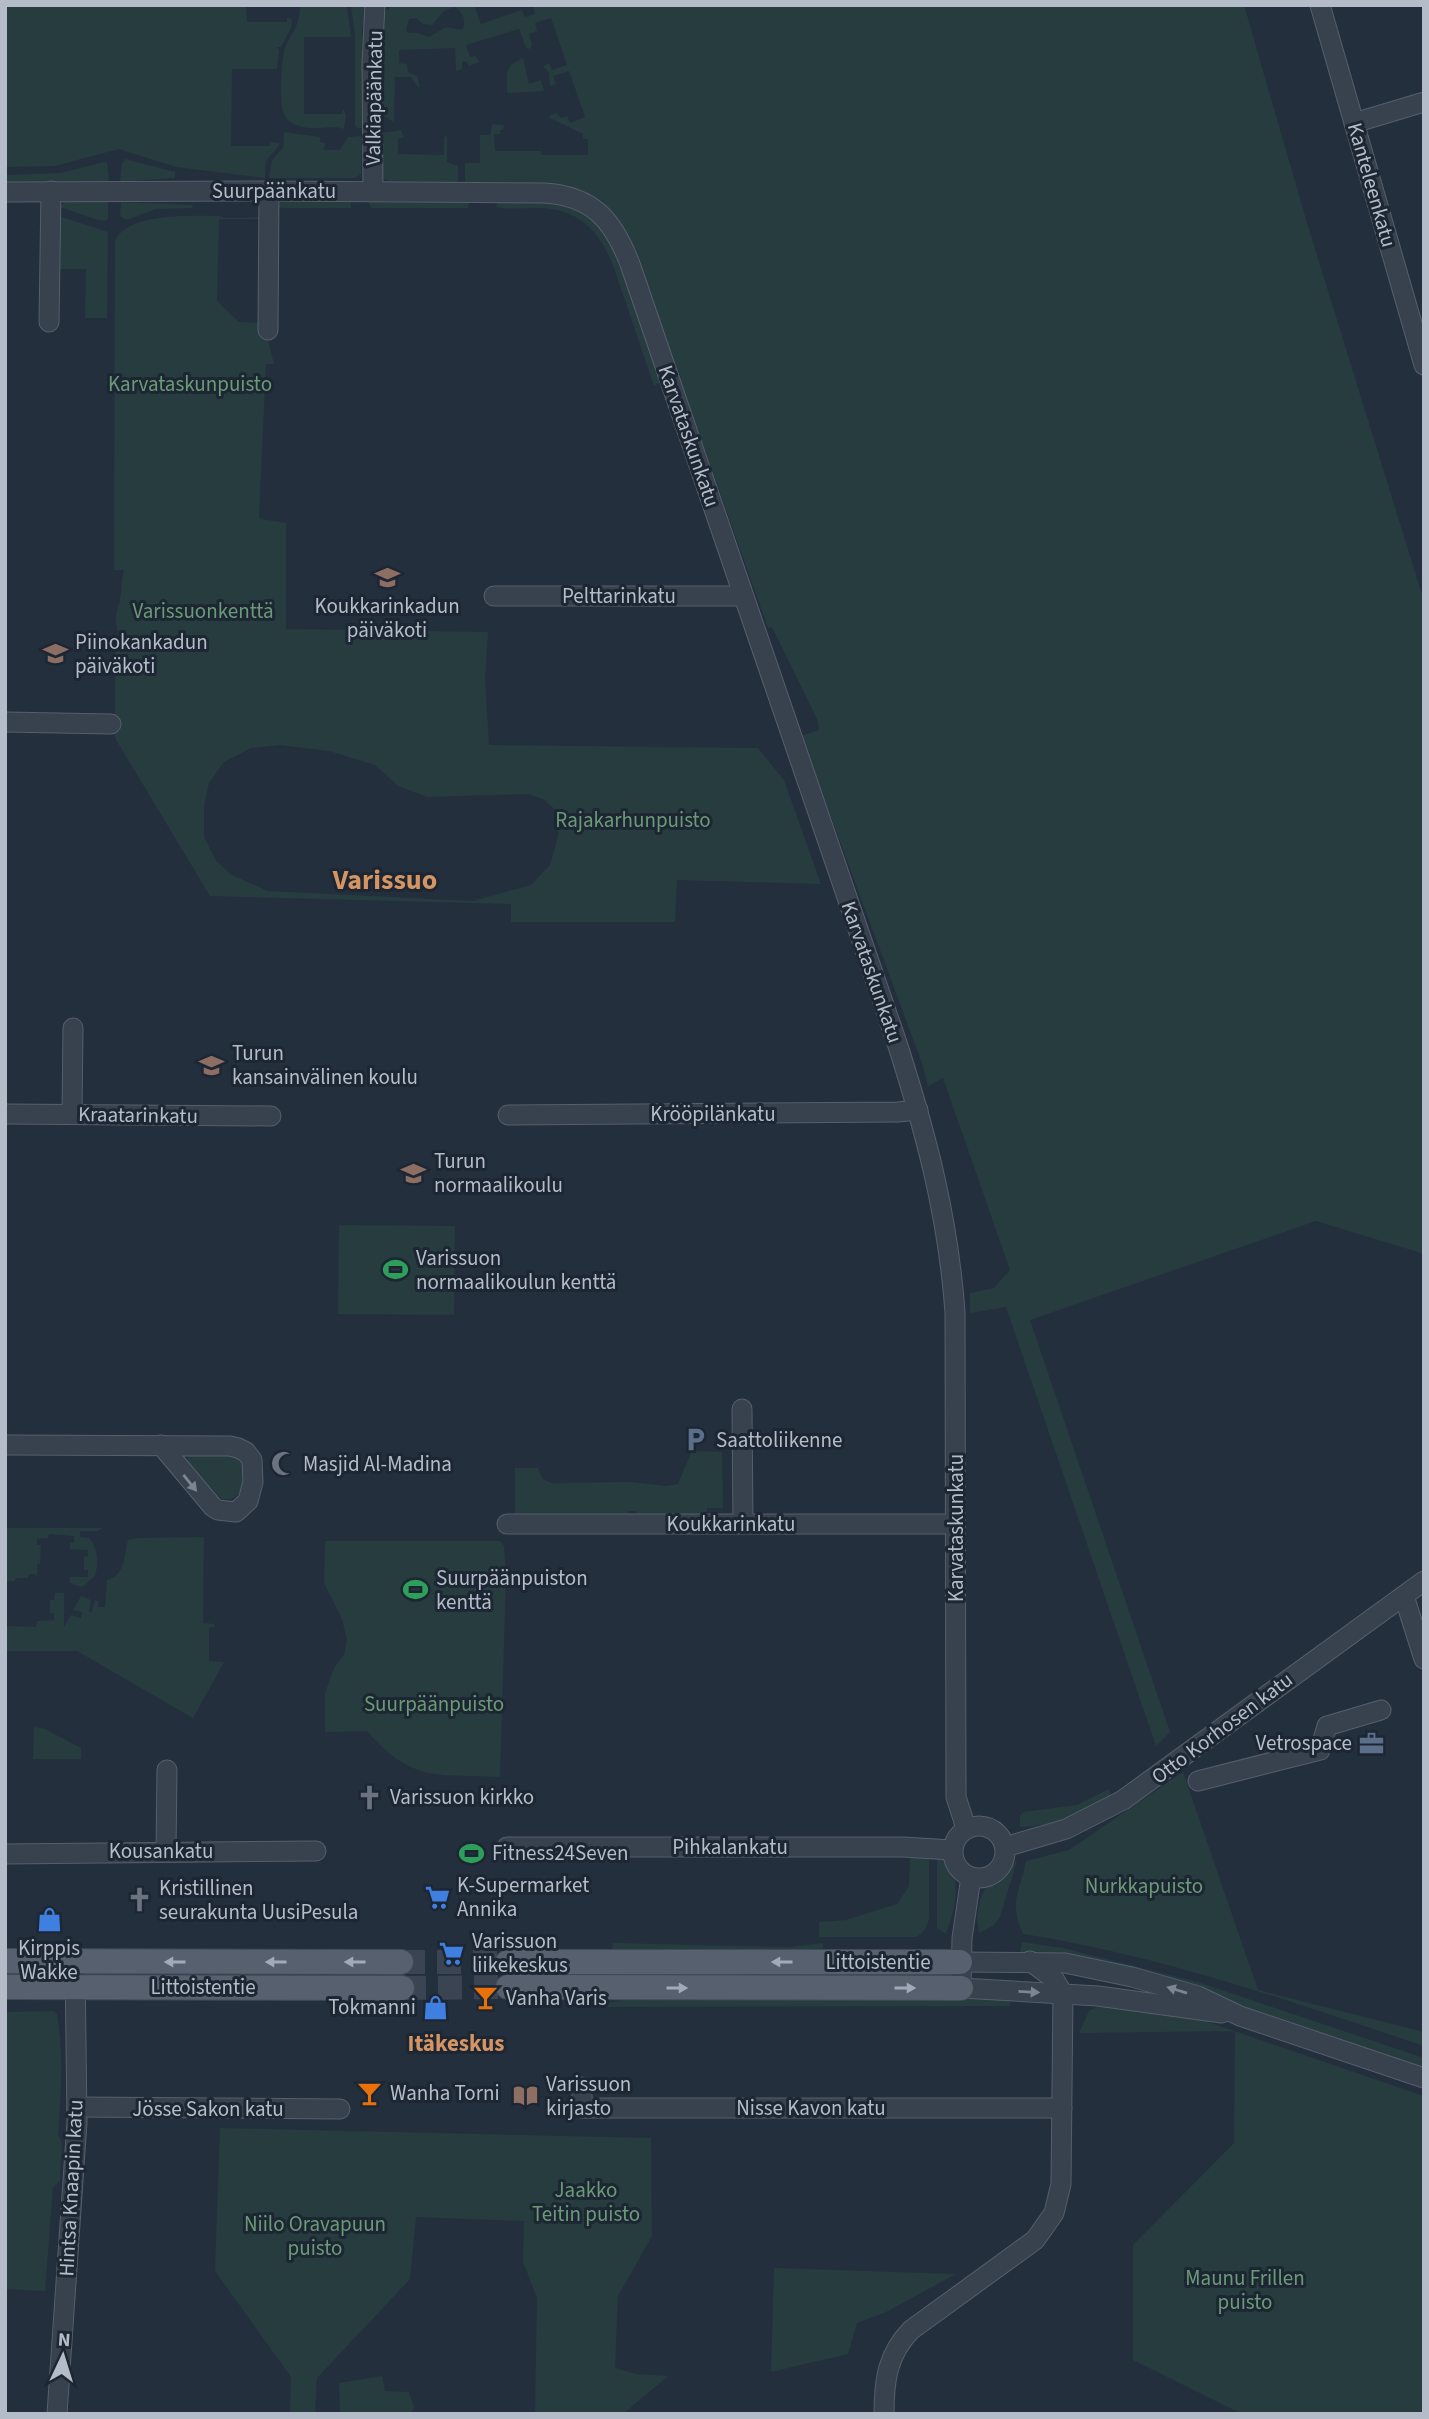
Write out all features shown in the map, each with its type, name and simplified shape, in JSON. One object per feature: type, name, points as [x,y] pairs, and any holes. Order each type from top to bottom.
[{"type":"main road","name":"Littoistentie","points":[[5,1961],[401,1962]]},
{"type":"main road","name":"Littoistentie","points":[[508,1962],[960,1962]]},
{"type":"main road","name":"Littoistentie","points":[[5,1987],[402,1988]]},
{"type":"main road","name":"Littoistentie","points":[[508,1987],[961,1989]]},
{"type":"street","name":"Valkiapäänkatu","points":[[373,191],[372,62],[375,5]]},
{"type":"street","name":"Kanteleenkatu","points":[[1320,5],[1424,365]]},
{"type":"street","points":[[1354,122],[1424,102]]},
{"type":"street","points":[[49,321],[51,191]]},
{"type":"street","points":[[268,330],[269,191]]},
{"type":"street","name":"Suurpäänkatu","points":[[5,192],[544,193]]},
{"type":"street","name":"Karvataskunkatu","points":[[544,193],[565,196],[588,205],[610,223],[630,264],[918,1110],[940,1192],[952,1269],[956,1348],[956,1797],[966,1828]]},
{"type":"street","name":"Pelttarinkatu","points":[[494,596],[743,596]]},
{"type":"street","points":[[5,722],[111,724]]},
{"type":"street","points":[[72,1114],[73,1028]]},
{"type":"street","name":"Krööpilänkatu","points":[[508,1115],[918,1110]]},
{"type":"street","name":"Kraatarinkatu","points":[[5,1114],[271,1116]]},
{"type":"street","points":[[743,1409],[743,1523]]},
{"type":"street","points":[[5,1445],[161,1445],[230,1446],[242,1450],[252,1460],[253,1482],[248,1502],[236,1512],[213,1507],[161,1445]]},
{"type":"street","name":"Koukkarinkatu","points":[[507,1524],[956,1524]]},
{"type":"street","name":"Otto Korhosen katu","points":[[1005,1847],[1089,1820],[1123,1800],[1424,1581]]},
{"type":"street","points":[[1404,1596],[1424,1659]]},
{"type":"street","points":[[1198,1781],[1320,1750],[1327,1726],[1381,1710]]},
{"type":"street","points":[[166,1851],[167,1770]]},
{"type":"street","points":[[974,1825],[997,1832],[1005,1847],[1004,1862],[993,1874],[978,1878],[971,1877],[957,1867],[952,1850],[957,1837],[966,1828],[974,1825]]},
{"type":"street","name":"Pihkalankatu","points":[[507,1847],[903,1847],[952,1850]]},
{"type":"street","name":"Kousankatu","points":[[5,1854],[316,1851]]},
{"type":"street","points":[[961,1989],[960,1962],[971,1877]]},
{"type":"street","points":[[884,2414],[884,2387],[889,2364],[904,2338],[911,2330],[1027,2247],[1048,2223],[1057,2204],[1061,2183],[1063,1994],[1054,1979],[1030,1961]]},
{"type":"street","name":"Littoistentie","points":[[960,1962],[1030,1961],[1065,1963],[1103,1970],[1198,1996],[1240,2015],[1424,2078]]},
{"type":"street","name":"Hintsa Knaapin katu","points":[[57,2414],[73,2204],[77,2107],[75,1962]]},
{"type":"street","points":[[1063,1994],[1081,1979],[1103,1970]]},
{"type":"street","name":"Littoistentie","points":[[961,1989],[1148,2001],[1240,2015]]},
{"type":"street","name":"Nisse Kavon katu","points":[[582,2087],[582,2108],[1062,2108]]},
{"type":"street","name":"Jösse Sakon katu","points":[[77,2107],[340,2109]]},
{"type":"green space","points":[[5,5],[246,5],[247,22],[287,22],[287,18],[292,19],[291,28],[281,47],[277,47],[277,69],[232,69],[231,146],[270,146],[270,142],[279,143],[266,161],[265,178],[176,167],[119,149],[55,166],[5,167]]},
{"type":"green space","points":[[351,5],[365,5],[365,23],[362,27],[362,128],[355,125],[355,36]]},
{"type":"green space","points":[[394,5],[474,5],[481,24],[522,10],[525,17],[535,14],[533,5],[1244,5],[1307,223],[1424,601],[1424,1254],[1316,1221],[1030,1320],[1170,1732],[1156,1746],[1006,1307],[970,1313],[970,1293],[994,1288],[1010,1270],[943,1078],[928,1086],[923,1066],[801,736],[819,730],[817,719],[772,627],[768,628],[631,242],[616,218],[569,187],[548,183],[465,182],[465,163],[480,163],[480,135],[490,135],[492,124],[504,125],[500,134],[494,134],[495,151],[588,155],[588,139],[583,139],[583,134],[550,118],[550,115],[557,113],[561,118],[567,116],[570,123],[585,117],[569,71],[553,76],[556,84],[550,86],[549,73],[543,66],[549,63],[552,70],[567,65],[551,18],[535,23],[537,31],[529,34],[532,45],[530,49],[526,48],[519,29],[466,45],[470,57],[476,56],[479,62],[469,66],[466,61],[462,62],[462,69],[456,71],[455,48],[399,50],[399,63],[407,64],[408,72],[417,76],[420,87],[411,77],[395,77],[394,122],[384,116],[382,100],[377,92],[384,12]],"holes":[[[455,7],[464,21],[462,30],[446,27],[429,37],[408,33],[406,30],[409,19],[416,18],[423,24],[432,25],[444,11]]]},
{"type":"green space","points":[[347,6],[351,37],[304,37],[304,114],[342,114],[344,110],[344,129],[296,125],[286,118],[282,108],[285,48],[297,25],[300,7]]},
{"type":"green space","points":[[523,58],[529,84],[541,80],[544,91],[507,93],[509,68]]},
{"type":"green space","points":[[401,130],[404,138],[398,138],[398,154],[444,155],[444,137],[447,136],[447,162],[458,166],[458,183],[393,183],[381,177],[376,137],[382,133]]},
{"type":"green space","points":[[284,132],[320,137],[320,142],[326,143],[323,150],[340,150],[348,137],[362,136],[361,174],[355,178],[269,178],[272,160],[283,148]]},
{"type":"green space","points":[[125,159],[175,172],[175,178],[120,182]]},
{"type":"green space","points":[[107,163],[109,181],[5,183],[5,175],[61,173]]},
{"type":"green space","points":[[351,199],[351,208],[277,208],[282,200]]},
{"type":"green space","points":[[71,200],[108,201],[108,219],[98,220],[60,207]]},
{"type":"green space","points":[[542,200],[574,208],[589,216],[600,226],[616,250],[661,382],[654,386],[613,265],[594,232],[577,218],[554,209],[496,207],[498,201]]},
{"type":"green space","points":[[368,201],[468,201],[469,205],[468,208],[371,208]]},
{"type":"green space","points":[[121,202],[193,205],[192,208],[156,209],[126,220],[120,216]]},
{"type":"green space","points":[[59,216],[108,232],[107,318],[85,318],[86,269],[59,269]]},
{"type":"green space","points":[[179,216],[262,217],[219,219],[217,301],[239,322],[262,323],[268,330],[274,364],[266,364],[259,517],[286,523],[286,629],[488,632],[485,679],[489,745],[758,748],[784,780],[821,884],[677,880],[675,922],[511,922],[511,904],[210,896],[115,738],[115,644],[118,640],[116,617],[124,570],[114,570],[115,240],[134,224],[148,220]],"holes":[[[279,745],[329,751],[375,765],[398,786],[427,797],[528,794],[543,799],[559,813],[558,836],[550,865],[531,885],[473,901],[268,891],[232,875],[216,861],[204,837],[204,806],[209,783],[224,762],[251,748]]]},
{"type":"green space","name":"Varissuon normaalikoulun kenttä","points":[[339,1225],[455,1226],[454,1315],[338,1314]]},
{"type":"green space","points":[[692,1451],[722,1452],[723,1508],[707,1508],[707,1517],[638,1517],[636,1511],[628,1511],[628,1517],[515,1516],[515,1468],[538,1468],[543,1479],[551,1483],[633,1482],[665,1486],[678,1484]]},
{"type":"green space","points":[[188,1454],[236,1455],[243,1468],[242,1491],[232,1499],[221,1499],[188,1461]]},
{"type":"green space","points":[[5,1528],[102,1528],[98,1531],[80,1531],[80,1537],[89,1538],[96,1551],[95,1576],[82,1587],[70,1583],[70,1577],[88,1577],[88,1570],[84,1570],[84,1557],[88,1556],[88,1550],[70,1549],[74,1536],[49,1534],[48,1538],[37,1539],[37,1545],[41,1545],[37,1570],[41,1571],[37,1571],[37,1578],[35,1574],[29,1574],[28,1578],[5,1581]]},
{"type":"green space","points":[[204,1537],[203,1623],[214,1624],[215,1627],[209,1628],[209,1661],[224,1662],[193,1718],[77,1651],[5,1651],[5,1626],[36,1627],[37,1621],[54,1620],[54,1613],[50,1613],[50,1600],[54,1600],[55,1593],[64,1593],[64,1627],[71,1615],[81,1618],[82,1612],[73,1610],[81,1596],[91,1600],[89,1612],[92,1612],[95,1600],[98,1601],[98,1607],[105,1607],[107,1580],[120,1570],[128,1540]]},
{"type":"green space","name":"Suurpäänpuisto","points":[[325,1541],[500,1541],[504,1546],[506,1575],[500,1777],[427,1772],[398,1760],[367,1731],[325,1732],[325,1693],[334,1668],[344,1655],[347,1639],[342,1619],[324,1583]]},
{"type":"green space","points":[[34,1727],[45,1729],[81,1748],[81,1759],[33,1759]]},
{"type":"green space","name":"Nurkkapuisto","points":[[1183,1772],[1258,1990],[1424,2032],[1424,2046],[1175,1967],[1023,1934],[1016,1904],[1026,1861],[1069,1850]]},
{"type":"green space","points":[[1109,1789],[1111,1797],[1077,1814],[1046,1824],[1020,1827],[1020,1816],[1023,1812],[1077,1805]]},
{"type":"green space","points":[[929,1855],[929,1918],[919,1935],[819,1937],[819,1922],[846,1920],[897,1904],[909,1886],[910,1857]]},
{"type":"green space","points":[[937,1855],[952,1869],[955,1879],[955,1902],[946,1934],[937,1928]]},
{"type":"green space","points":[[1017,1860],[1000,1917],[994,1925],[979,1933],[977,1918],[985,1889]]},
{"type":"green space","points":[[1022,1942],[1063,1948],[1201,1983],[1424,2058],[1424,2068],[1263,2013],[1128,1972],[1020,1953]]},
{"type":"green space","points":[[613,1943],[789,1947],[823,1943],[823,1948],[788,1954],[632,1952],[612,1949]]},
{"type":"green space","points":[[656,1996],[1010,1998],[1010,2006],[598,2007],[598,2004]]},
{"type":"green space","points":[[1103,2004],[1199,2019],[1234,2031],[1079,2033],[1089,2011]]},
{"type":"green space","points":[[54,2011],[57,2014],[61,2044],[58,2135],[62,2142],[60,2181],[53,2187],[45,2291],[5,2289],[5,2012]]},
{"type":"green space","name":"Maunu Frillen puisto","points":[[1235,2031],[1424,2096],[1424,2414],[1242,2414],[1133,2360],[1133,2245],[1234,2143]]},
{"type":"green space","points":[[220,2128],[651,2138],[652,2236],[618,2296],[615,2368],[637,2374],[668,2376],[623,2414],[535,2414],[537,2298],[523,2262],[524,2221],[416,2217],[410,2279],[317,2378],[315,2414],[290,2414],[291,2377],[215,2271]]},
{"type":"green space","points":[[774,2268],[956,2274],[886,2312],[857,2323],[848,2354],[771,2372]]},
{"type":"green space","points":[[382,2376],[385,2391],[409,2392],[414,2407],[411,2414],[340,2414],[339,2383]]},
{"type":"tunnel","points":[[401,1962],[508,1962]]},
{"type":"tunnel","points":[[402,1988],[508,1987]]},
{"type":"place","name":"Koukkarinkadun päiväkoti","points":[[387,577]]},
{"type":"place","name":"Piinokankadun päiväkoti","points":[[55,654]]},
{"type":"place","name":"Turun kansainvälinen koulu","points":[[212,1065]]},
{"type":"place","name":"Turun normaalikoulu","points":[[414,1173]]},
{"type":"place","name":"Varissuon normaalikoulun kenttä","points":[[396,1270]]},
{"type":"place","name":"Saattoliikenne","points":[[696,1440]]},
{"type":"place","name":"Masjid Al-Madina","points":[[283,1464]]},
{"type":"place","name":"Suurpäänpuiston kenttä","points":[[416,1590]]},
{"type":"place","name":"Vetrospace","points":[[1372,1743]]},
{"type":"place","name":"Varissuon kirkko","points":[[370,1797]]},
{"type":"place","name":"Fitness24Seven","points":[[472,1853]]},
{"type":"place","name":"K-Supermarket Annika","points":[[437,1897]]},
{"type":"place","name":"Kristillinen seurakunta UusiPesula","points":[[139,1900]]},
{"type":"place","name":"Kirppis Wakke","points":[[49,1919]]},
{"type":"place","name":"Varissuon liikekeskus","points":[[452,1953]]},
{"type":"place","name":"Vanha Varis","points":[[486,1998]]},
{"type":"place","name":"Tokmanni","points":[[436,2007]]},
{"type":"place","name":"Wanha Torni","points":[[370,2093]]},
{"type":"place","name":"Varissuon kirjasto","points":[[526,2096]]},
{"type":"district","name":"Varissuo","points":[[385,880]]},
{"type":"district","name":"Itäkeskus","points":[[456,2043]]},
{"type":"park label","name":"Karvataskunpuisto","points":[[190,384]]},
{"type":"park label","name":"Varissuonkenttä","points":[[203,611]]},
{"type":"park label","name":"Rajakarhunpuisto","points":[[633,820]]},
{"type":"park label","name":"Jaakko Teitin puisto","points":[[586,2202]]},
{"type":"park label","name":"Niilo Oravapuun puisto","points":[[315,2236]]}]
